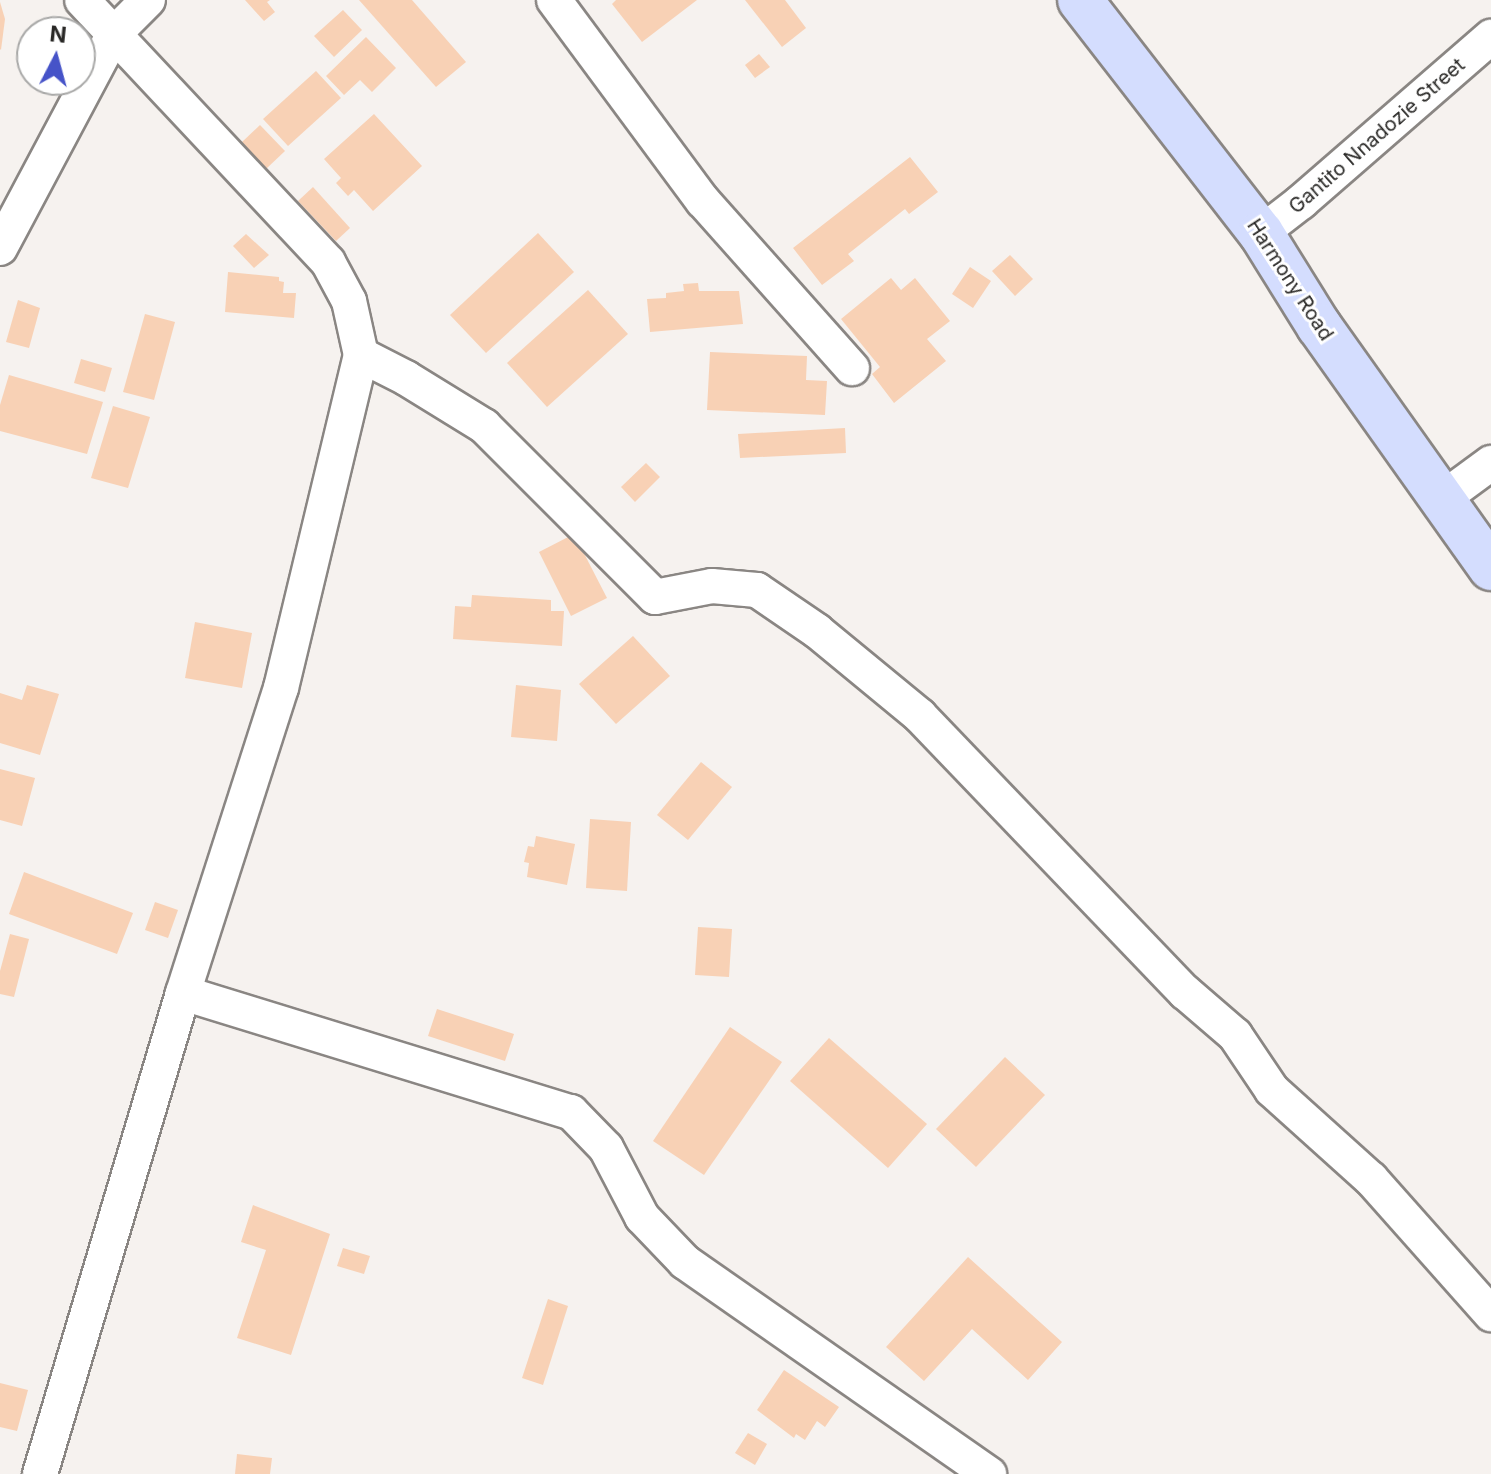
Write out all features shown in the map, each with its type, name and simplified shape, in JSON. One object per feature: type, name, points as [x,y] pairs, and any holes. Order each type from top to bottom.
[{"type":"main road","name":"Harmony Road","points":[[1080,0],[1261,233],[1319,326],[1491,568]]},
{"type":"street","points":[[40,1474],[183,993],[281,688],[361,355],[349,301],[328,262],[82,0]]},
{"type":"street","points":[[0,248],[114,34],[148,0]]},
{"type":"street","points":[[554,0],[703,201],[852,368]]},
{"type":"street","name":"Gantito Nnadozie Street","points":[[1261,233],[1312,193],[1491,37]]},
{"type":"street","points":[[361,355],[406,378],[484,426],[655,597],[712,586],[757,590],[817,631],[920,716],[1185,992],[1235,1035],[1272,1090],[1371,1179],[1491,1314]]},
{"type":"street","points":[[1442,499],[1491,463]]},
{"type":"street","points":[[183,993],[571,1112],[606,1148],[642,1217],[685,1262],[989,1474]]},
{"type":"building","points":[[245,0],[270,0],[267,2],[275,12],[264,21]]},
{"type":"building","points":[[359,0],[412,0],[466,62],[436,87]]},
{"type":"building","points":[[616,0],[697,0],[642,42],[612,4]]},
{"type":"building","points":[[745,0],[785,0],[806,28],[782,47]]},
{"type":"building","points":[[0,2],[5,19],[1,50],[0,49]]},
{"type":"building","points":[[343,10],[362,30],[334,57],[314,36]]},
{"type":"building","points":[[366,37],[396,68],[372,92],[360,80],[344,95],[326,76]]},
{"type":"building","points":[[759,54],[770,67],[755,78],[745,65]]},
{"type":"building","points":[[316,71],[341,98],[288,146],[263,119]]},
{"type":"building","points":[[374,114],[422,166],[373,211],[354,190],[348,196],[336,183],[341,178],[324,159]]},
{"type":"building","points":[[260,125],[285,151],[266,169],[242,142]]},
{"type":"building","points":[[910,157],[938,192],[909,214],[905,209],[848,254],[854,261],[822,285],[793,248]]},
{"type":"building","points":[[313,187],[350,228],[336,241],[298,201]]},
{"type":"building","points":[[538,233],[574,272],[486,353],[450,315]]},
{"type":"building","points":[[246,234],[269,255],[254,268],[233,246]]},
{"type":"building","points":[[1010,255],[1033,279],[1015,296],[992,271]]},
{"type":"building","points":[[970,267],[991,281],[973,308],[952,294]]},
{"type":"building","points":[[228,272],[279,277],[279,281],[284,282],[283,293],[296,293],[294,318],[225,312]]},
{"type":"building","points":[[891,278],[901,290],[915,278],[950,321],[927,339],[946,361],[894,403],[872,374],[880,367],[841,319]]},
{"type":"building","points":[[698,283],[699,291],[739,291],[743,324],[650,332],[647,299],[666,298],[666,293],[684,291],[683,284]]},
{"type":"building","points":[[588,290],[628,334],[547,407],[507,363]]},
{"type":"building","points":[[18,300],[40,308],[29,348],[6,342]]},
{"type":"building","points":[[145,314],[175,322],[154,400],[123,392]]},
{"type":"building","points":[[710,352],[807,356],[806,380],[827,381],[825,415],[707,410]]},
{"type":"building","points":[[81,359],[112,368],[105,392],[74,383]]},
{"type":"building","points":[[9,375],[103,402],[87,454],[0,431],[0,405]]},
{"type":"building","points":[[113,406],[150,417],[128,488],[91,478]]},
{"type":"building","points":[[845,428],[846,453],[740,458],[738,434]]},
{"type":"building","points":[[646,463],[660,477],[635,502],[621,487]]},
{"type":"building","points":[[574,534],[607,598],[571,616],[539,552]]},
{"type":"building","points":[[472,595],[551,600],[551,611],[564,611],[562,646],[453,639],[455,606],[471,607]]},
{"type":"building","points":[[195,622],[252,633],[242,688],[185,678]]},
{"type":"building","points":[[633,636],[670,676],[616,724],[579,684]]},
{"type":"building","points":[[27,685],[59,694],[40,755],[0,743],[0,693],[22,700]]},
{"type":"building","points":[[516,685],[561,690],[557,741],[511,737]]},
{"type":"building","points":[[701,762],[732,787],[688,840],[657,815]]},
{"type":"building","points":[[0,769],[35,778],[22,826],[0,820]]},
{"type":"building","points":[[590,819],[631,822],[627,891],[586,888]]},
{"type":"building","points":[[536,836],[575,844],[567,885],[527,877],[529,863],[524,862],[528,846],[534,847]]},
{"type":"building","points":[[24,872],[133,913],[117,954],[9,914]]},
{"type":"building","points":[[155,902],[178,910],[168,938],[145,930]]},
{"type":"building","points":[[698,927],[732,929],[729,977],[695,975]]},
{"type":"building","points":[[10,934],[29,939],[14,997],[0,994],[0,971]]},
{"type":"building","points":[[437,1009],[514,1034],[505,1061],[428,1036]]},
{"type":"building","points":[[730,1027],[782,1062],[704,1175],[653,1141]]},
{"type":"building","points":[[829,1038],[927,1124],[888,1168],[790,1081]]},
{"type":"building","points":[[1005,1057],[1045,1095],[976,1167],[936,1129]]},
{"type":"building","points":[[253,1205],[330,1234],[291,1355],[237,1338],[266,1250],[241,1242]]},
{"type":"building","points":[[343,1248],[370,1256],[364,1274],[337,1266]]},
{"type":"building","points":[[968,1257],[1062,1342],[1028,1380],[972,1329],[924,1381],[886,1347]]},
{"type":"building","points":[[548,1299],[568,1306],[543,1385],[522,1378]]},
{"type":"building","points":[[784,1370],[839,1407],[825,1427],[817,1421],[805,1440],[796,1434],[794,1438],[757,1410]]},
{"type":"building","points":[[0,1383],[28,1390],[17,1431],[0,1427]]},
{"type":"building","points":[[748,1433],[767,1444],[755,1465],[735,1453]]},
{"type":"building","points":[[237,1454],[272,1458],[270,1474],[235,1474]]}]
